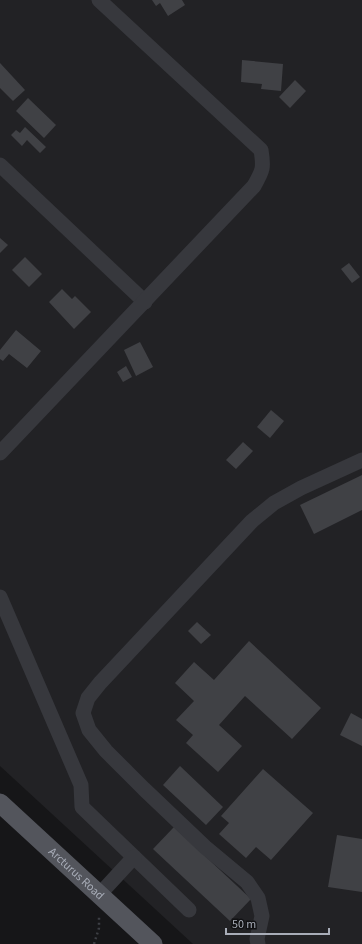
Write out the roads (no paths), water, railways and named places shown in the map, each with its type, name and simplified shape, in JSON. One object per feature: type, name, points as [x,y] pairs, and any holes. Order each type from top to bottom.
[{"type":"main road","name":"Arcturus Road","points":[[0,803],[153,944]]},
{"type":"street","points":[[0,454],[254,186],[262,171],[263,163],[261,150],[99,0]]},
{"type":"street","points":[[0,165],[145,302]]},
{"type":"street","points":[[258,944],[257,939],[262,916],[258,898],[247,882],[205,847],[106,751],[88,730],[83,713],[88,698],[100,683],[252,521],[281,499],[301,488],[362,460]]},
{"type":"street","points":[[0,597],[81,785],[82,806],[189,910]]},
{"type":"street","points":[[99,895],[134,857]]}]
